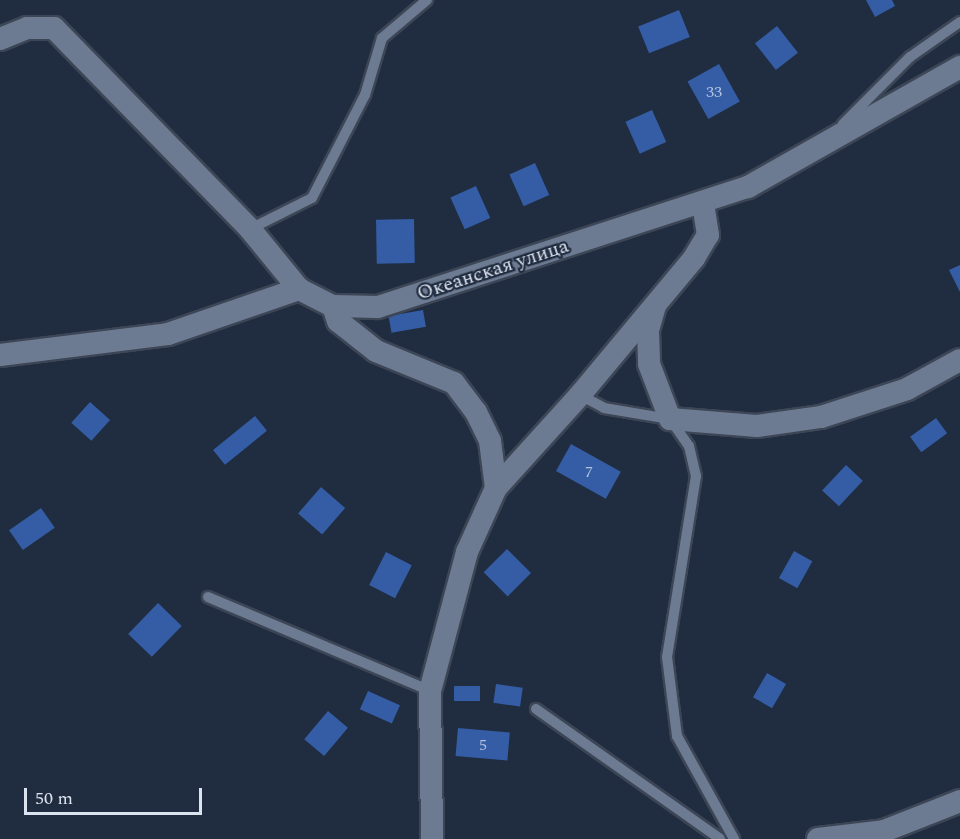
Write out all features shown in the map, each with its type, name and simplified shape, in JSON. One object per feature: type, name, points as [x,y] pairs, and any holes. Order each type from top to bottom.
[{"type":"street","points":[[0,39],[27,28],[54,28],[250,229],[299,289],[168,334],[0,355]]},
{"type":"street","name":"Океанская улица","points":[[299,289],[333,306],[378,307],[748,187],[960,67]]},
{"type":"street","points":[[432,839],[430,691],[468,552],[496,488],[656,306],[708,235],[703,202]]},
{"type":"street","points":[[333,306],[338,321],[376,351],[454,383],[477,412],[490,441],[496,488]]},
{"type":"street","points":[[656,306],[648,331],[649,364],[670,419],[757,426],[821,417],[907,389],[960,360]]},
{"type":"street","points":[[818,839],[884,831],[960,801]]},
{"type":"lane","points":[[250,229],[312,198],[365,95],[382,38],[427,0]]},
{"type":"lane","points":[[824,144],[910,57],[960,22]]},
{"type":"lane","points":[[580,395],[604,408],[670,419],[689,446],[696,476],[667,657],[677,736],[734,839]]},
{"type":"lane","points":[[208,597],[430,691]]},
{"type":"lane","points":[[536,709],[720,839]]},
{"type":"building","points":[[866,0],[892,0],[895,6],[875,17]]},
{"type":"building","points":[[679,10],[690,37],[649,53],[638,26]]},
{"type":"building","points":[[777,26],[798,53],[776,70],[755,43]]},
{"type":"building","points":[[719,64],[740,102],[708,119],[688,81]]},
{"type":"building","points":[[652,110],[666,142],[640,154],[626,122]]},
{"type":"building","points":[[535,163],[549,195],[524,206],[509,174]]},
{"type":"building","points":[[476,186],[490,218],[465,229],[450,197]]},
{"type":"building","points":[[414,219],[415,263],[377,264],[376,220]]},
{"type":"building","points":[[960,265],[960,292],[949,270]]},
{"type":"building","points":[[423,310],[426,327],[391,333],[389,316]]},
{"type":"building","points":[[90,402],[110,420],[91,441],[71,423]]},
{"type":"building","points":[[255,416],[267,431],[225,465],[213,450]]},
{"type":"building","points":[[936,418],[947,433],[921,452],[910,437]]},
{"type":"building","points":[[571,444],[621,472],[606,499],[556,471]]},
{"type":"building","points":[[846,465],[863,481],[839,506],[822,491]]},
{"type":"building","points":[[321,487],[345,508],[322,534],[298,513]]},
{"type":"building","points":[[41,508],[55,528],[23,550],[9,530]]},
{"type":"building","points":[[507,549],[531,573],[508,596],[484,572]]},
{"type":"building","points":[[794,551],[812,561],[797,588],[779,578]]},
{"type":"building","points":[[386,552],[412,565],[395,598],[369,585]]},
{"type":"building","points":[[158,603],[182,626],[152,657],[128,634]]},
{"type":"building","points":[[767,673],[786,684],[772,708],[753,697]]},
{"type":"building","points":[[496,684],[523,688],[520,707],[493,703]]},
{"type":"building","points":[[454,686],[480,686],[480,701],[454,701]]},
{"type":"building","points":[[368,691],[400,705],[392,724],[360,709]]},
{"type":"building","points":[[328,711],[348,728],[324,756],[304,739]]},
{"type":"building","points":[[458,728],[510,733],[507,760],[456,756]]}]
